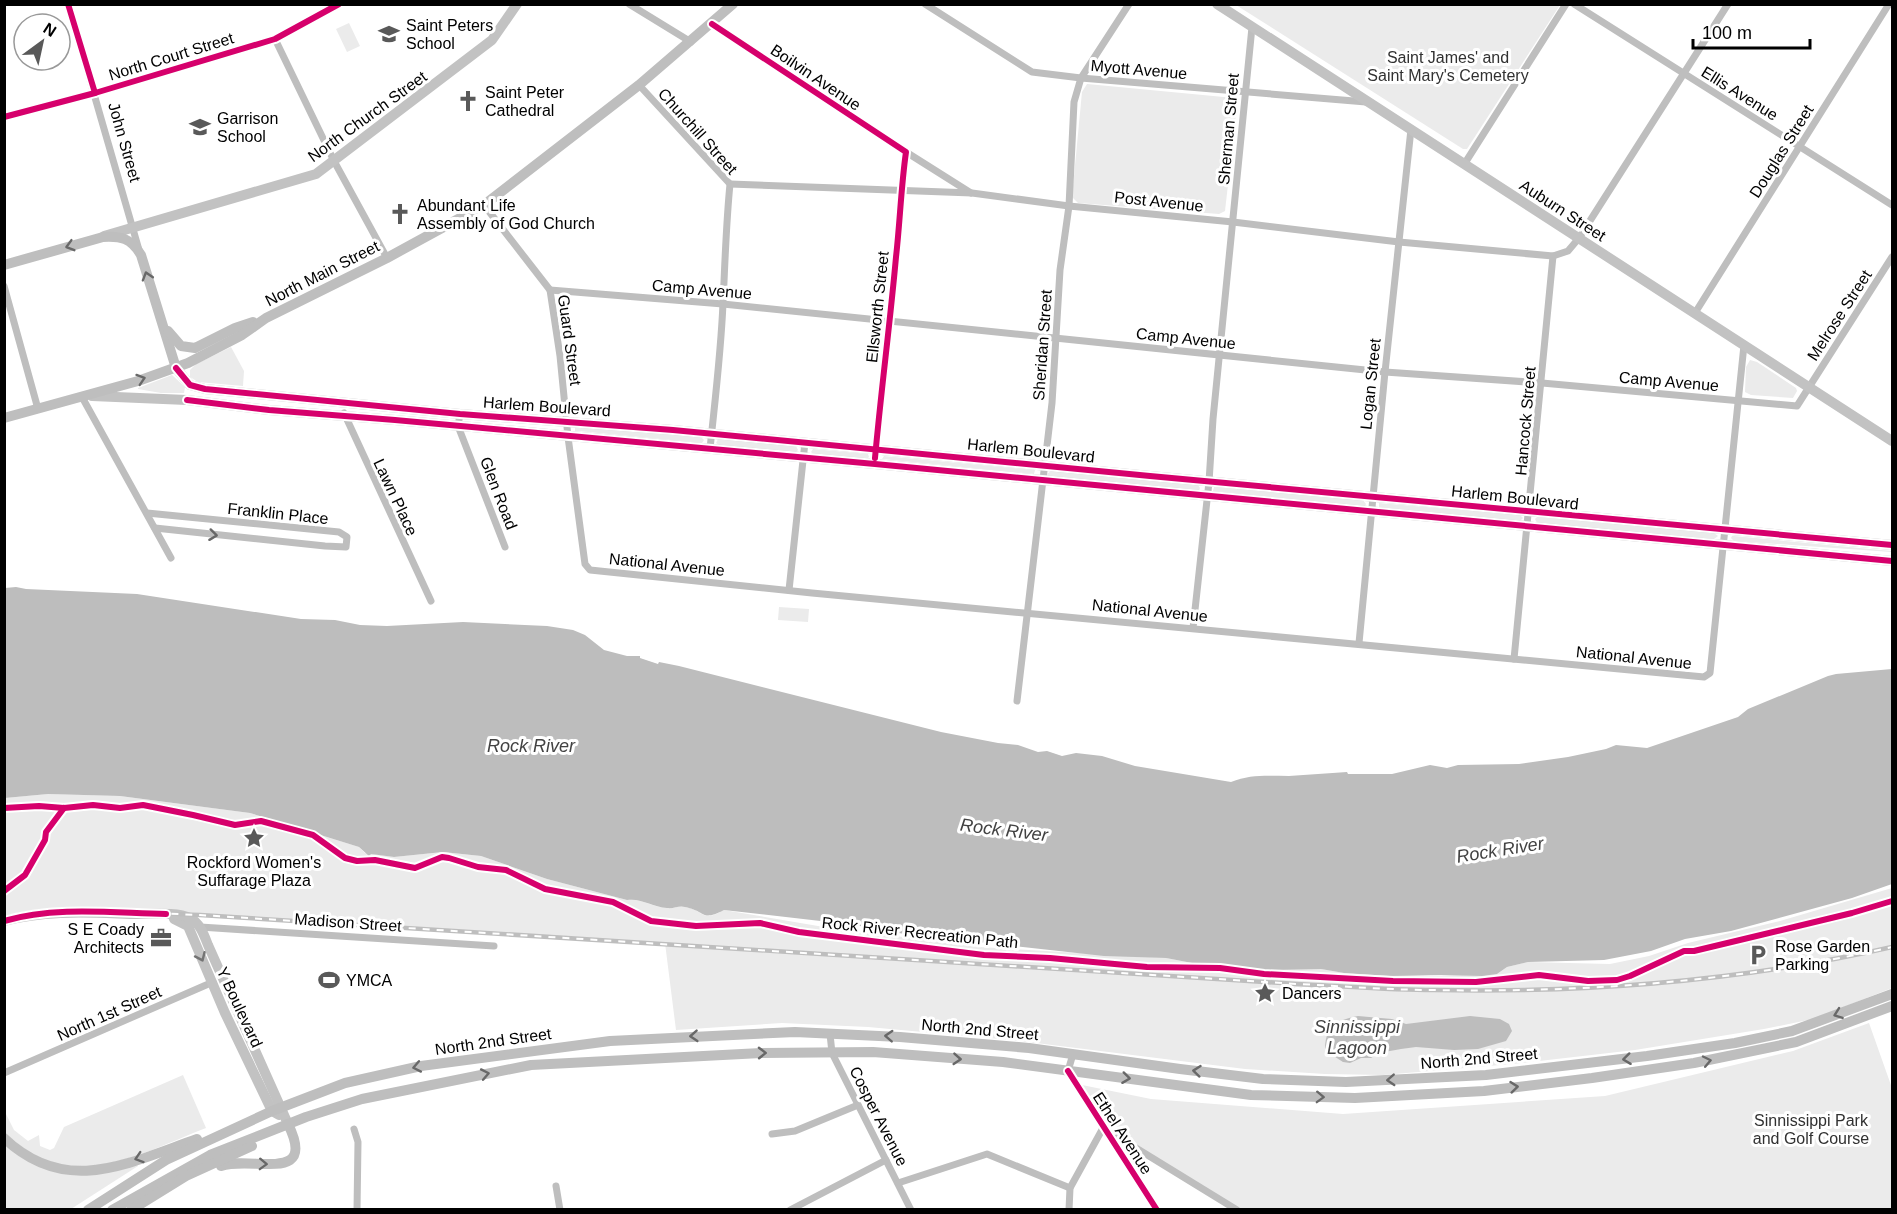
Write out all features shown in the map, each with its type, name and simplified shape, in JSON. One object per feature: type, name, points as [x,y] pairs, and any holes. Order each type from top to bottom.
[{"type":"main road","name":"North Main Street","points":[[4,418],[176,368],[242,335],[266,318],[387,258],[484,205],[639,85],[733,4]]},
{"type":"main road","name":"North Church Street","points":[[4,265],[103,237],[116,236],[127,239]]},
{"type":"main road","name":"John Street","points":[[127,239],[135,245],[141,255],[176,368]]},
{"type":"main road","points":[[159,318],[174,340],[187,348],[195,348],[235,328],[266,318]]},
{"type":"main road","name":"North 2nd Street","points":[[112,1209],[281,1114],[345,1083],[421,1066],[610,1041],[795,1032],[923,1039],[1029,1048],[1263,1079],[1346,1082],[1486,1075],[1735,1043],[1792,1031],[1893,994]]},
{"type":"main road","name":"North 2nd Street","points":[[88,1209],[166,1160],[253,1118],[281,1114],[306,1117],[362,1099],[531,1065],[761,1053],[873,1052],[1003,1062],[1251,1095],[1355,1098],[1484,1090],[1694,1064],[1796,1042],[1893,1006]]},
{"type":"main road","points":[[167,1188],[230,1163],[279,1164],[290,1161],[297,1145],[281,1114]]},
{"type":"main road","points":[[131,1209],[186,1176],[274,1136],[281,1114]]},
{"type":"main road","points":[[4,1138],[32,1159],[54,1168],[74,1172],[105,1169],[253,1118]]},
{"type":"street","name":"John Street","points":[[68,4],[141,255]]},
{"type":"street","name":"North Court Street","points":[[4,117],[95,93],[275,39],[339,4]]},
{"type":"street","name":"North Church Street","points":[[103,237],[316,174],[492,40],[517,4]]},
{"type":"street","points":[[629,4],[691,42]]},
{"type":"street","name":"Myott Avenue","points":[[925,4],[1026,69],[1081,78],[1371,102]]},
{"type":"street","name":"Sheridan Street","points":[[1017,701],[1052,403],[1060,270],[1069,206],[1074,102],[1081,78],[1129,4]]},
{"type":"street","name":"Auburn Street","points":[[1217,4],[1893,441]]},
{"type":"street","points":[[1465,164],[1566,4]]},
{"type":"street","name":"Ellis Avenue","points":[[1574,4],[1893,205]]},
{"type":"street","points":[[1553,256],[1568,251],[1579,238],[1728,4]]},
{"type":"street","name":"Douglas Street","points":[[1695,313],[1889,4]]},
{"type":"street","name":"Boilvin Avenue","points":[[712,24],[972,193]]},
{"type":"street","name":"Sherman Street","points":[[1193,628],[1252,27]]},
{"type":"street","points":[[275,39],[334,161],[387,258]]},
{"type":"street","name":"Churchill Street","points":[[639,85],[730,184],[724,240],[723,304],[710,449]]},
{"type":"street","name":"Logan Street","points":[[1359,643],[1411,129]]},
{"type":"street","name":"Ellsworth Street","points":[[875,464],[888,322],[897,256],[900,191],[906,152]]},
{"type":"street","name":"Post Avenue","points":[[730,184],[972,193],[1069,206],[1233,222],[1399,242],[1553,256]]},
{"type":"street","name":"Guard Street","points":[[484,205],[550,290],[585,564],[590,570]]},
{"type":"street","name":"Hancock Street","points":[[1514,659],[1529,526],[1553,256]]},
{"type":"street","name":"Melrose Street","points":[[1809,388],[1893,257]]},
{"type":"street","points":[[4,286],[38,408]]},
{"type":"street","name":"Camp Avenue","points":[[550,290],[723,304],[1385,372],[1542,383],[1797,406],[1809,388]]},
{"type":"street","points":[[1723,546],[1744,345]]},
{"type":"street","points":[[176,368],[190,385],[187,400]]},
{"type":"street","name":"Harlem Boulevard","points":[[190,385],[205,389],[460,414],[712,433],[1209,482],[1893,545]]},
{"type":"street","points":[[84,396],[171,558]]},
{"type":"street","name":"Harlem Boulevard","points":[[84,396],[187,400],[1893,561]]},
{"type":"street","name":"Lawn Place","points":[[344,402],[343,416],[431,601]]},
{"type":"street","points":[[458,426],[460,414]]},
{"type":"street","name":"Glen Road","points":[[458,426],[506,547]]},
{"type":"street","points":[[789,590],[805,442]]},
{"type":"street","name":"Franklin Place","points":[[147,513],[339,532],[347,537],[346,547],[155,528]]},
{"type":"street","name":"National Avenue","points":[[590,570],[1708,676],[1723,546]]},
{"type":"street","points":[[4,921],[32,915],[58,913],[165,914],[190,918],[200,927]]},
{"type":"street","name":"Y Boulevard","points":[[165,914],[188,926],[212,982],[281,1114]]},
{"type":"street","name":"Y Boulevard","points":[[200,927],[224,977],[281,1114]]},
{"type":"street","name":"Madison Street","points":[[200,927],[494,946]]},
{"type":"street","name":"North 1st Street","points":[[4,1073],[224,977]]},
{"type":"street","name":"Cosper Avenue","points":[[830,1034],[832,1053],[911,1209]]},
{"type":"street","points":[[1068,1071],[1073,1054]]},
{"type":"street","name":"Ethel Avenue","points":[[1068,1071],[1157,1209]]},
{"type":"street","points":[[772,1134],[795,1131],[858,1104]]},
{"type":"street","points":[[1069,1209],[1070,1188],[1103,1128],[1236,1209]]},
{"type":"street","points":[[354,1129],[358,1142],[357,1209]]},
{"type":"street","points":[[898,1183],[987,1154],[1070,1188]]},
{"type":"street","points":[[790,1209],[886,1160]]},
{"type":"street","points":[[556,1186],[560,1209]]},
{"type":"green space","name":"Saint James' and Saint Mary's Cemetery","points":[[1236,5],[1560,5],[1467,149],[1463,149]]},
{"type":"green space","points":[[349,23],[360,46],[347,52],[336,29]]},
{"type":"green space","points":[[1087,84],[1234,98],[1237,105],[1225,211],[1219,214],[1078,203],[1072,197],[1082,92]]},
{"type":"green space","points":[[231,347],[244,371],[243,386],[198,382],[190,377],[190,370],[196,364]]},
{"type":"green space","points":[[1750,360],[1757,362],[1796,388],[1797,391],[1793,398],[1751,395],[1745,392],[1746,367]]},
{"type":"green space","points":[[172,375],[185,387],[184,393],[161,393],[138,389],[138,388]]},
{"type":"green space","points":[[575,427],[701,437],[704,440],[702,443],[575,431]]},
{"type":"green space","points":[[718,439],[796,446],[798,450],[796,452],[719,445],[716,443]]},
{"type":"green space","points":[[813,449],[868,454],[869,457],[867,459],[813,454],[811,452]]},
{"type":"green space","points":[[884,456],[1035,470],[1034,474],[882,459]]},
{"type":"green space","points":[[1051,471],[1198,485],[1200,488],[1199,490],[1048,476],[1047,474]]},
{"type":"green space","points":[[1214,487],[1363,500],[1366,504],[1365,506],[1213,491]]},
{"type":"green space","points":[[1379,503],[1520,515],[1523,518],[1520,521],[1379,507]]},
{"type":"green space","points":[[1537,517],[1714,533],[1718,536],[1714,539],[1537,523],[1535,519]]},
{"type":"green space","points":[[1732,536],[1892,551],[1734,541]]},
{"type":"green space","points":[[779,607],[809,609],[808,622],[778,620]]},
{"type":"green space","points":[[48,794],[120,796],[250,813],[359,847],[365,853],[394,857],[443,852],[481,856],[547,879],[661,907],[685,907],[707,916],[724,910],[818,926],[980,947],[1166,958],[1213,967],[1265,970],[1310,967],[1344,973],[1429,976],[1497,974],[1507,967],[1528,962],[1610,964],[1649,956],[1688,943],[1780,921],[1892,888],[1892,988],[1813,1019],[1764,1029],[1635,1050],[1383,1075],[1245,1069],[1011,1040],[868,1027],[782,1023],[676,1030],[665,943],[200,915],[166,914],[5,920],[5,798]]},
{"type":"green space","name":"Sinnissippi Park and Golf Course","points":[[1869,1023],[1892,1088],[1892,1209],[1237,1209],[1103,1128],[1082,1085],[1151,1099],[1343,1114],[1605,1096],[1793,1051]]},
{"type":"green space","points":[[183,1075],[206,1128],[143,1153],[99,1165],[77,1166],[55,1163],[34,1155],[5,1133],[4,1110],[14,1130],[28,1141],[39,1135],[40,1146],[50,1150],[54,1148],[64,1127]]},
{"type":"green space","points":[[4,1143],[19,1156],[38,1166],[137,1164],[138,1166],[71,1209],[5,1209]]},
{"type":"water","name":"Rock River","points":[[5,588],[137,594],[301,619],[335,620],[360,625],[463,622],[547,626],[573,630],[585,635],[604,650],[627,656],[640,656],[640,658],[658,664],[659,662],[679,666],[941,732],[1018,745],[1038,752],[1047,751],[1062,756],[1076,753],[1102,756],[1135,766],[1231,782],[1260,776],[1347,772],[1348,774],[1392,774],[1430,765],[1447,768],[1458,765],[1519,764],[1568,757],[1616,745],[1647,748],[1738,717],[1748,709],[1828,676],[1892,669],[1892,884],[1852,898],[1731,931],[1685,939],[1651,951],[1604,960],[1528,962],[1507,967],[1497,974],[1482,976],[1390,976],[1321,969],[1265,970],[1213,967],[1166,958],[1104,956],[889,932],[855,925],[724,910],[707,915],[681,906],[670,908],[637,900],[627,900],[547,879],[481,856],[443,852],[394,857],[371,854],[369,856],[359,847],[250,813],[120,796],[48,794],[5,798]]},
{"type":"water","name":"Sinnissippi Lagoon","points":[[1358,1016],[1392,1019],[1406,1024],[1470,1016],[1500,1019],[1509,1024],[1512,1031],[1506,1041],[1478,1049],[1416,1047],[1379,1053],[1371,1058],[1361,1058],[1350,1063],[1343,1062],[1325,1048],[1326,1040],[1334,1025]]},
{"type":"railway","points":[[4,920],[77,910],[127,911],[1417,990],[1549,989],[1664,982],[1779,968],[1892,947]]},
{"type":"cycle path","points":[[68,4],[95,93]]},
{"type":"cycle path","points":[[4,117],[95,93],[275,39],[339,4]]},
{"type":"cycle path","points":[[712,24],[906,152],[875,458]]},
{"type":"cycle path","points":[[176,368],[190,385],[205,389],[460,414],[673,430],[1892,545]]},
{"type":"cycle path","points":[[187,400],[269,410],[875,464],[1892,561]]},
{"type":"cycle path","name":"Rock River Recreation Path","points":[[4,808],[39,806],[64,808],[93,805],[120,808],[143,805],[235,825],[261,821],[313,835],[345,858],[357,861],[375,860],[415,868],[442,857],[449,858],[478,867],[506,870],[545,889],[613,902],[651,921],[696,926],[760,923],[799,932],[984,955],[1050,958],[1147,967],[1220,968],[1264,974],[1393,981],[1476,982],[1539,975],[1588,981],[1617,980],[1684,951],[1694,951],[1852,913],[1892,901]]},
{"type":"cycle path","points":[[4,891],[25,875],[45,840],[46,832],[64,808]]},
{"type":"cycle path","points":[[4,921],[24,916],[64,912],[166,914]]},
{"type":"cycle path","points":[[1068,1071],[1157,1210]]},
{"type":"place","name":"Saint Peters School","points":[[389,34]]},
{"type":"place","name":"Saint Peter Cathedral","points":[[468,101]]},
{"type":"place","name":"Garrison School","points":[[200,127]]},
{"type":"place","name":"Abundant Life Assembly of God Church","points":[[400,214]]},
{"type":"place","name":"Rockford Women's Suffarage Plaza","points":[[254,838]]},
{"type":"place","name":"S E Coady Architects","points":[[161,938]]},
{"type":"place","name":"Rose Garden Parking","points":[[1758,955]]},
{"type":"place","name":"YMCA","points":[[329,980]]},
{"type":"place","name":"Dancers","points":[[1265,993]]}]
